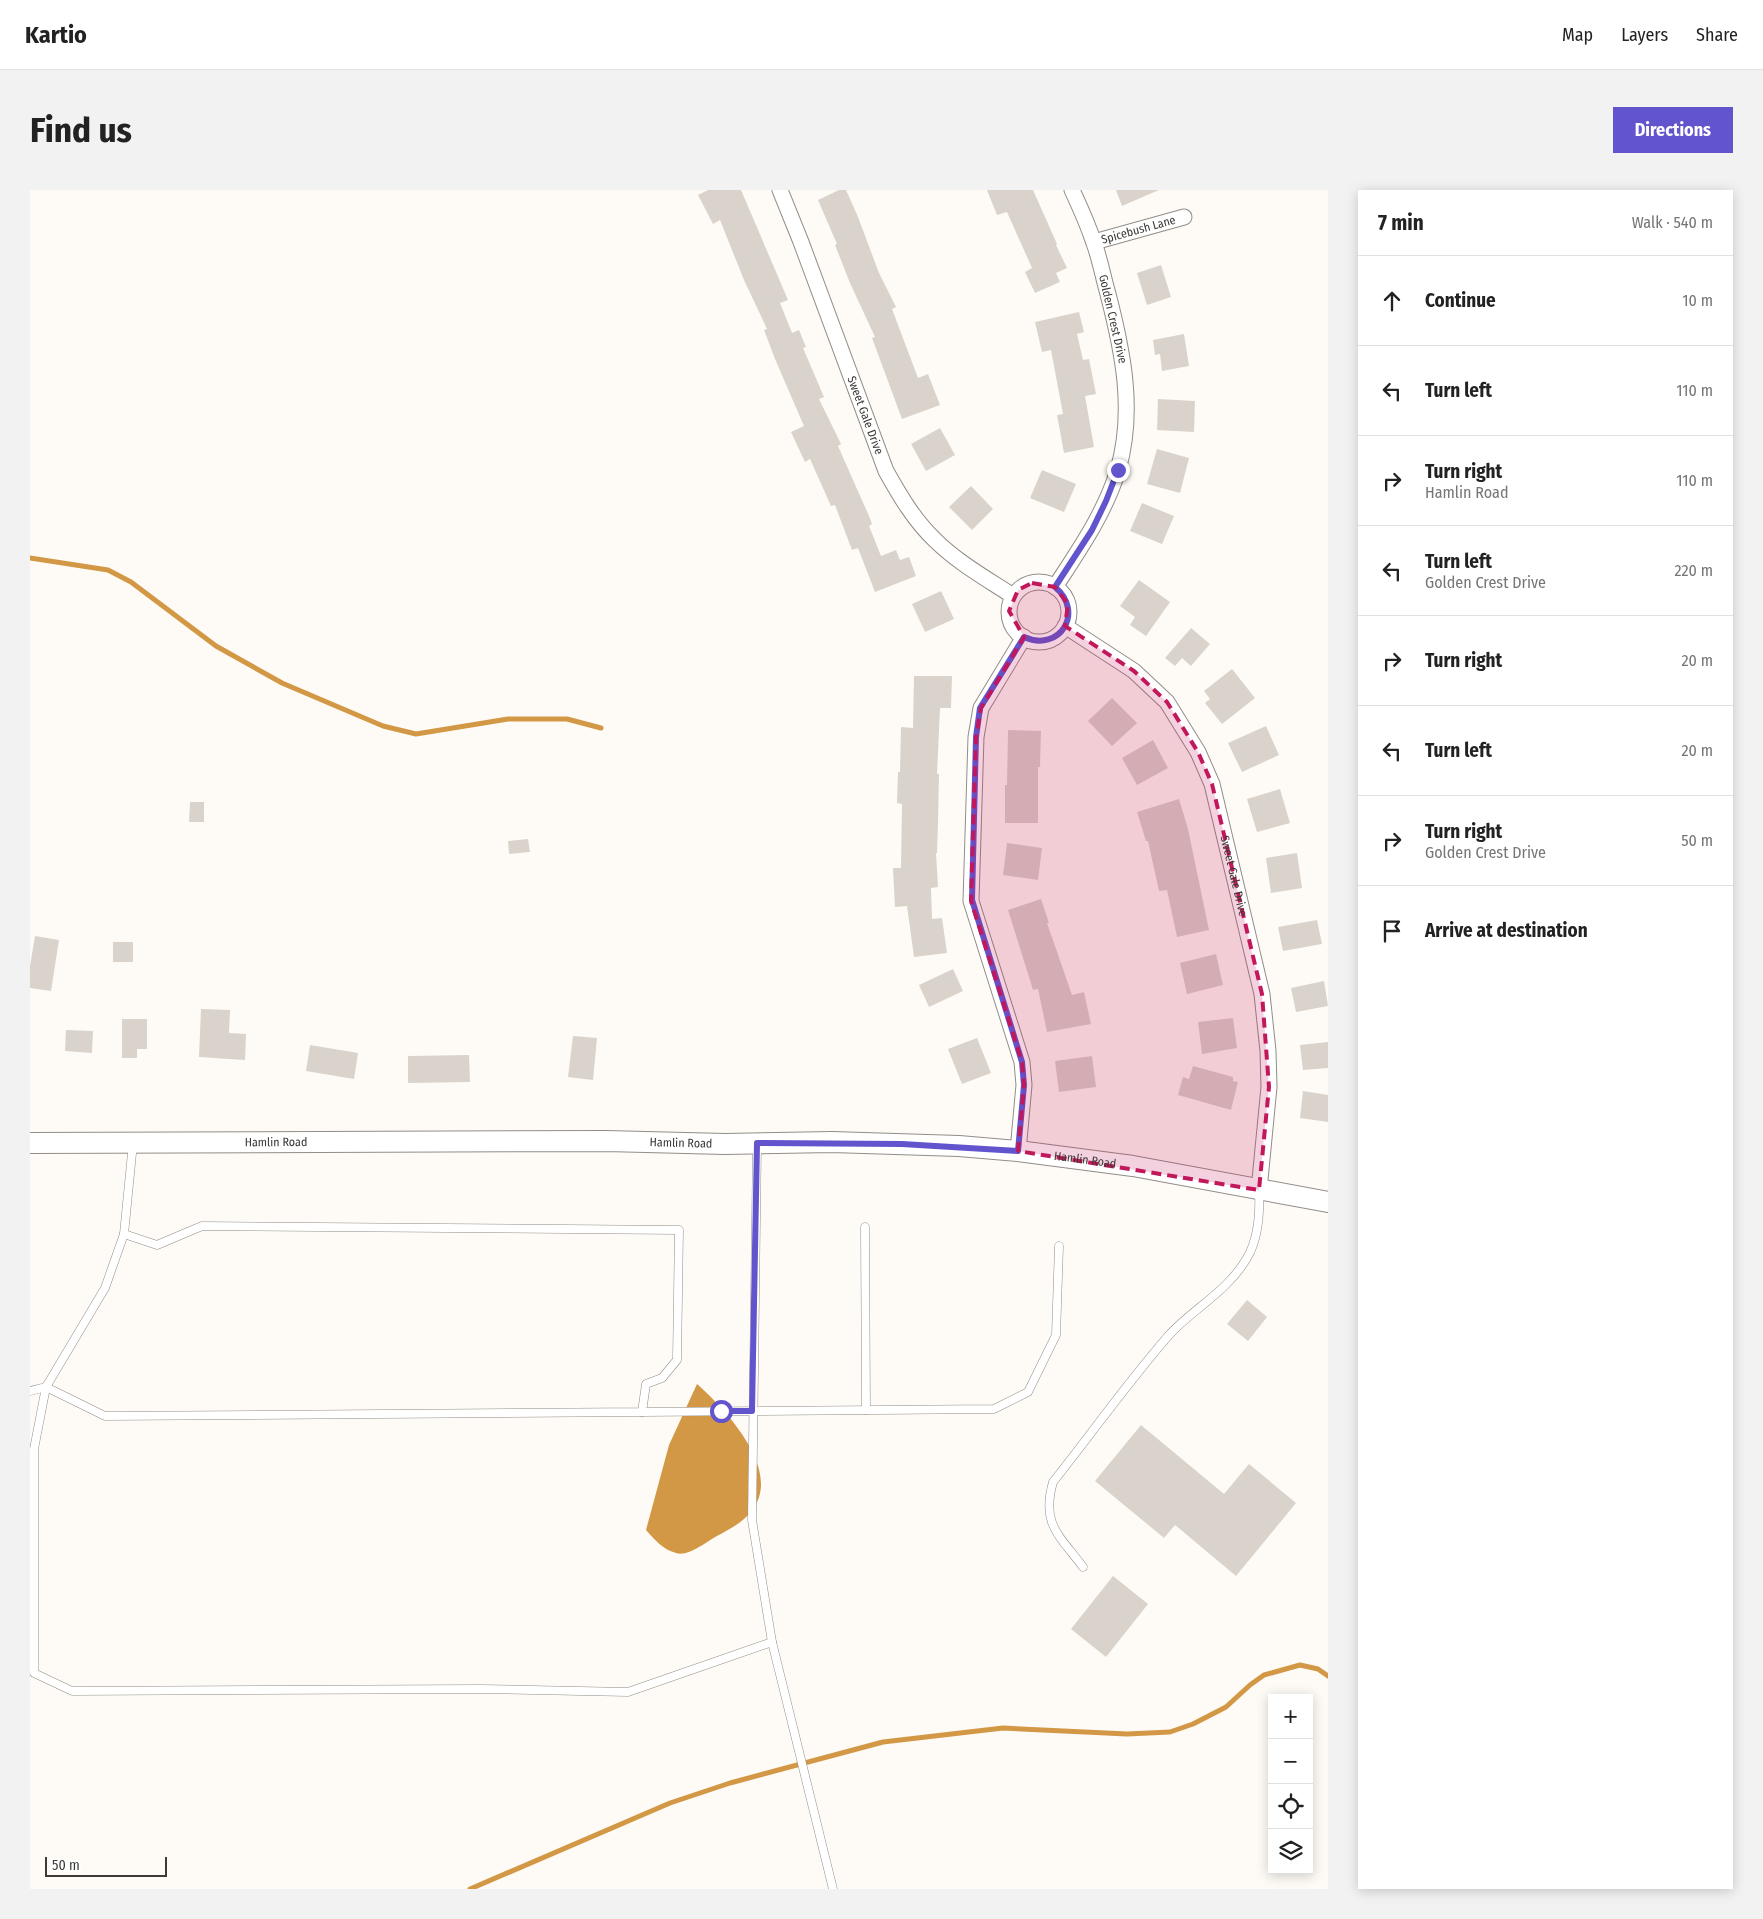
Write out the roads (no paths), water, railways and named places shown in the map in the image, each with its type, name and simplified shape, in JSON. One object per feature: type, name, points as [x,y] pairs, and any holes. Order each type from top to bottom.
[{"type":"street","name":"Sweet Gale Drive","points":[[780,190],[886,471],[901,498],[917,521],[935,541],[1013,596]]},
{"type":"street","name":"Golden Crest Drive","points":[[1055,587],[1092,530],[1106,501],[1118,470],[1126,416],[1126,381],[1119,338],[1094,242],[1072,190]]},
{"type":"street","name":"Spicebush Lane","points":[[1094,242],[1184,217]]},
{"type":"street","points":[[1032,582],[1048,583],[1055,587],[1061,592],[1068,604],[1069,612],[1065,626],[1060,633],[1047,640],[1039,642],[1024,637],[1013,626],[1010,619],[1010,603],[1013,596],[1018,590],[1032,582]]},
{"type":"street","name":"Sweet Gale Drive","points":[[1065,626],[1134,671],[1166,702],[1198,752],[1212,784],[1262,994],[1269,1087],[1259,1190]]},
{"type":"street","points":[[1018,1151],[1024,1085],[1022,1062],[972,900],[976,737],[980,708],[1024,637]]},
{"type":"street","name":"Hamlin Road","points":[[30,1143],[473,1141],[902,1144],[1018,1151],[1133,1166],[1328,1202]]},
{"type":"lane","points":[[133,1143],[124,1234],[105,1288],[46,1387],[34,1449],[32,1674],[72,1691],[480,1690],[628,1692],[772,1642]]},
{"type":"lane","points":[[757,1143],[752,1520],[772,1642],[833,1889]]},
{"type":"lane","points":[[1083,1566],[1055,1530],[1048,1515],[1048,1498],[1053,1482],[1169,1335],[1192,1313],[1218,1294],[1236,1275],[1248,1257],[1256,1233],[1260,1209],[1259,1190]]},
{"type":"lane","points":[[124,1234],[157,1245],[202,1226],[679,1230],[677,1360],[662,1378],[646,1384],[642,1412]]},
{"type":"lane","points":[[865,1227],[866,1410]]},
{"type":"lane","points":[[30,1391],[46,1387],[105,1416],[994,1409],[1028,1392],[1056,1335],[1059,1246]]},
{"type":"waterway","points":[[30,558],[108,570],[131,582],[216,646],[282,683],[383,726],[416,734],[508,719],[567,719],[601,728]]},
{"type":"waterway","points":[[470,1889],[670,1803],[730,1783],[883,1742],[1003,1728],[1127,1734],[1170,1732],[1193,1724],[1226,1707],[1264,1675],[1300,1665],[1318,1669],[1328,1676]]}]
